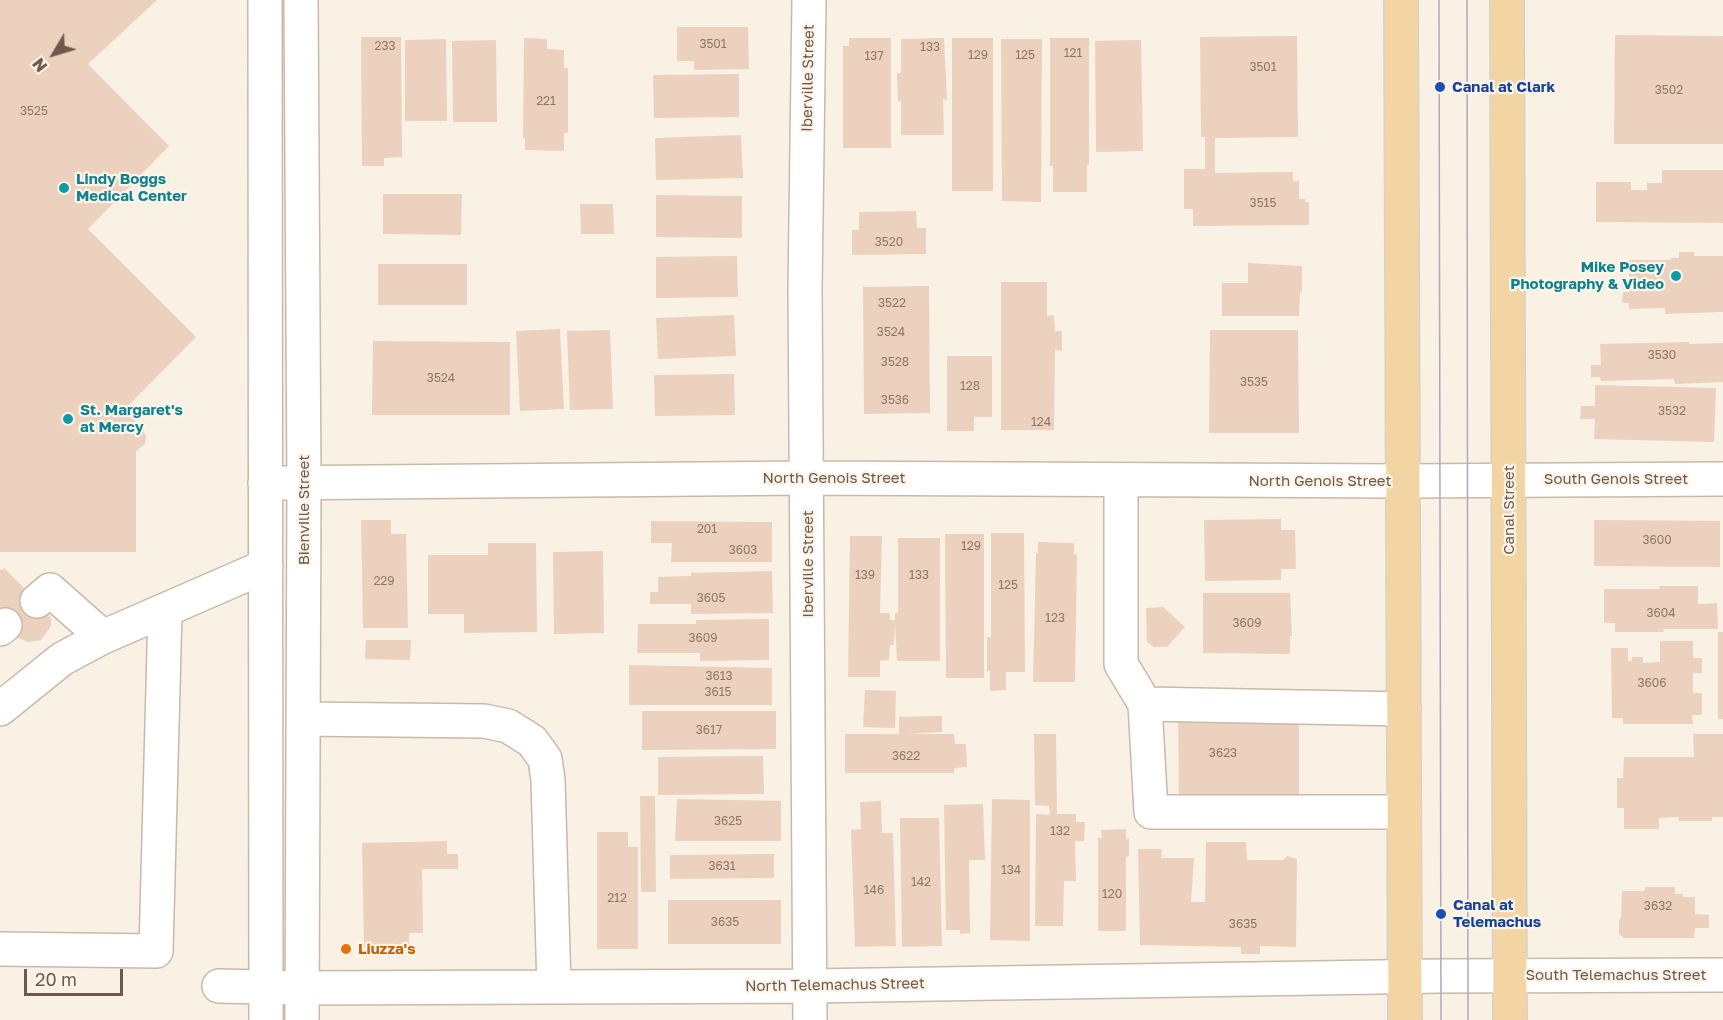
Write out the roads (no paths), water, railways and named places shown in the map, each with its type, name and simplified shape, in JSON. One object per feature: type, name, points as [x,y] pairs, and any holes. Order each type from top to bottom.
[{"type":"main road","points":[[1401,0],[1405,1020]]},
{"type":"main road","name":"Canal Street","points":[[1507,0],[1510,1020]]},
{"type":"street","points":[[265,0],[266,1020]]},
{"type":"street","name":"Bienville Street","points":[[301,0],[304,482],[302,1020]]},
{"type":"street","name":"Iberville Street","points":[[809,0],[805,289],[810,1020]]},
{"type":"street","name":"North Genois Street","points":[[265,483],[807,478],[1403,481]]},
{"type":"street","name":"South Genois Street","points":[[1403,481],[1723,479]]},
{"type":"street","points":[[1122,480],[1121,664],[1145,704],[1152,812],[1404,812]]},
{"type":"street","points":[[2,698],[62,659],[103,637],[266,566]]},
{"type":"street","points":[[37,601],[50,591],[103,637]]},
{"type":"street","points":[[0,949],[156,951],[165,611]]},
{"type":"street","points":[[1145,704],[1404,710]]},
{"type":"street","points":[[303,719],[483,721],[508,726],[532,741],[544,759],[548,780],[554,987]]},
{"type":"street","name":"South Telemachus Street","points":[[1404,976],[1723,975]]},
{"type":"street","name":"North Telemachus Street","points":[[219,986],[302,988],[810,986],[1404,976]]},
{"type":"tram line","points":[[1439,0],[1441,1020]]},
{"type":"tram line","points":[[1467,0],[1468,1020]]},
{"type":"place","name":"Canal at Clark","points":[[1440,87]]},
{"type":"place","name":"Lindy Boggs Medical Center","points":[[64,188]]},
{"type":"place","name":"Mike Posey Photography & Video","points":[[1676,276]]},
{"type":"place","name":"St. Margaret's at Mercy","points":[[68,419]]},
{"type":"place","name":"Canal at Telemachus","points":[[1441,914]]},
{"type":"place","name":"Liuzza's","points":[[346,949]]}]
